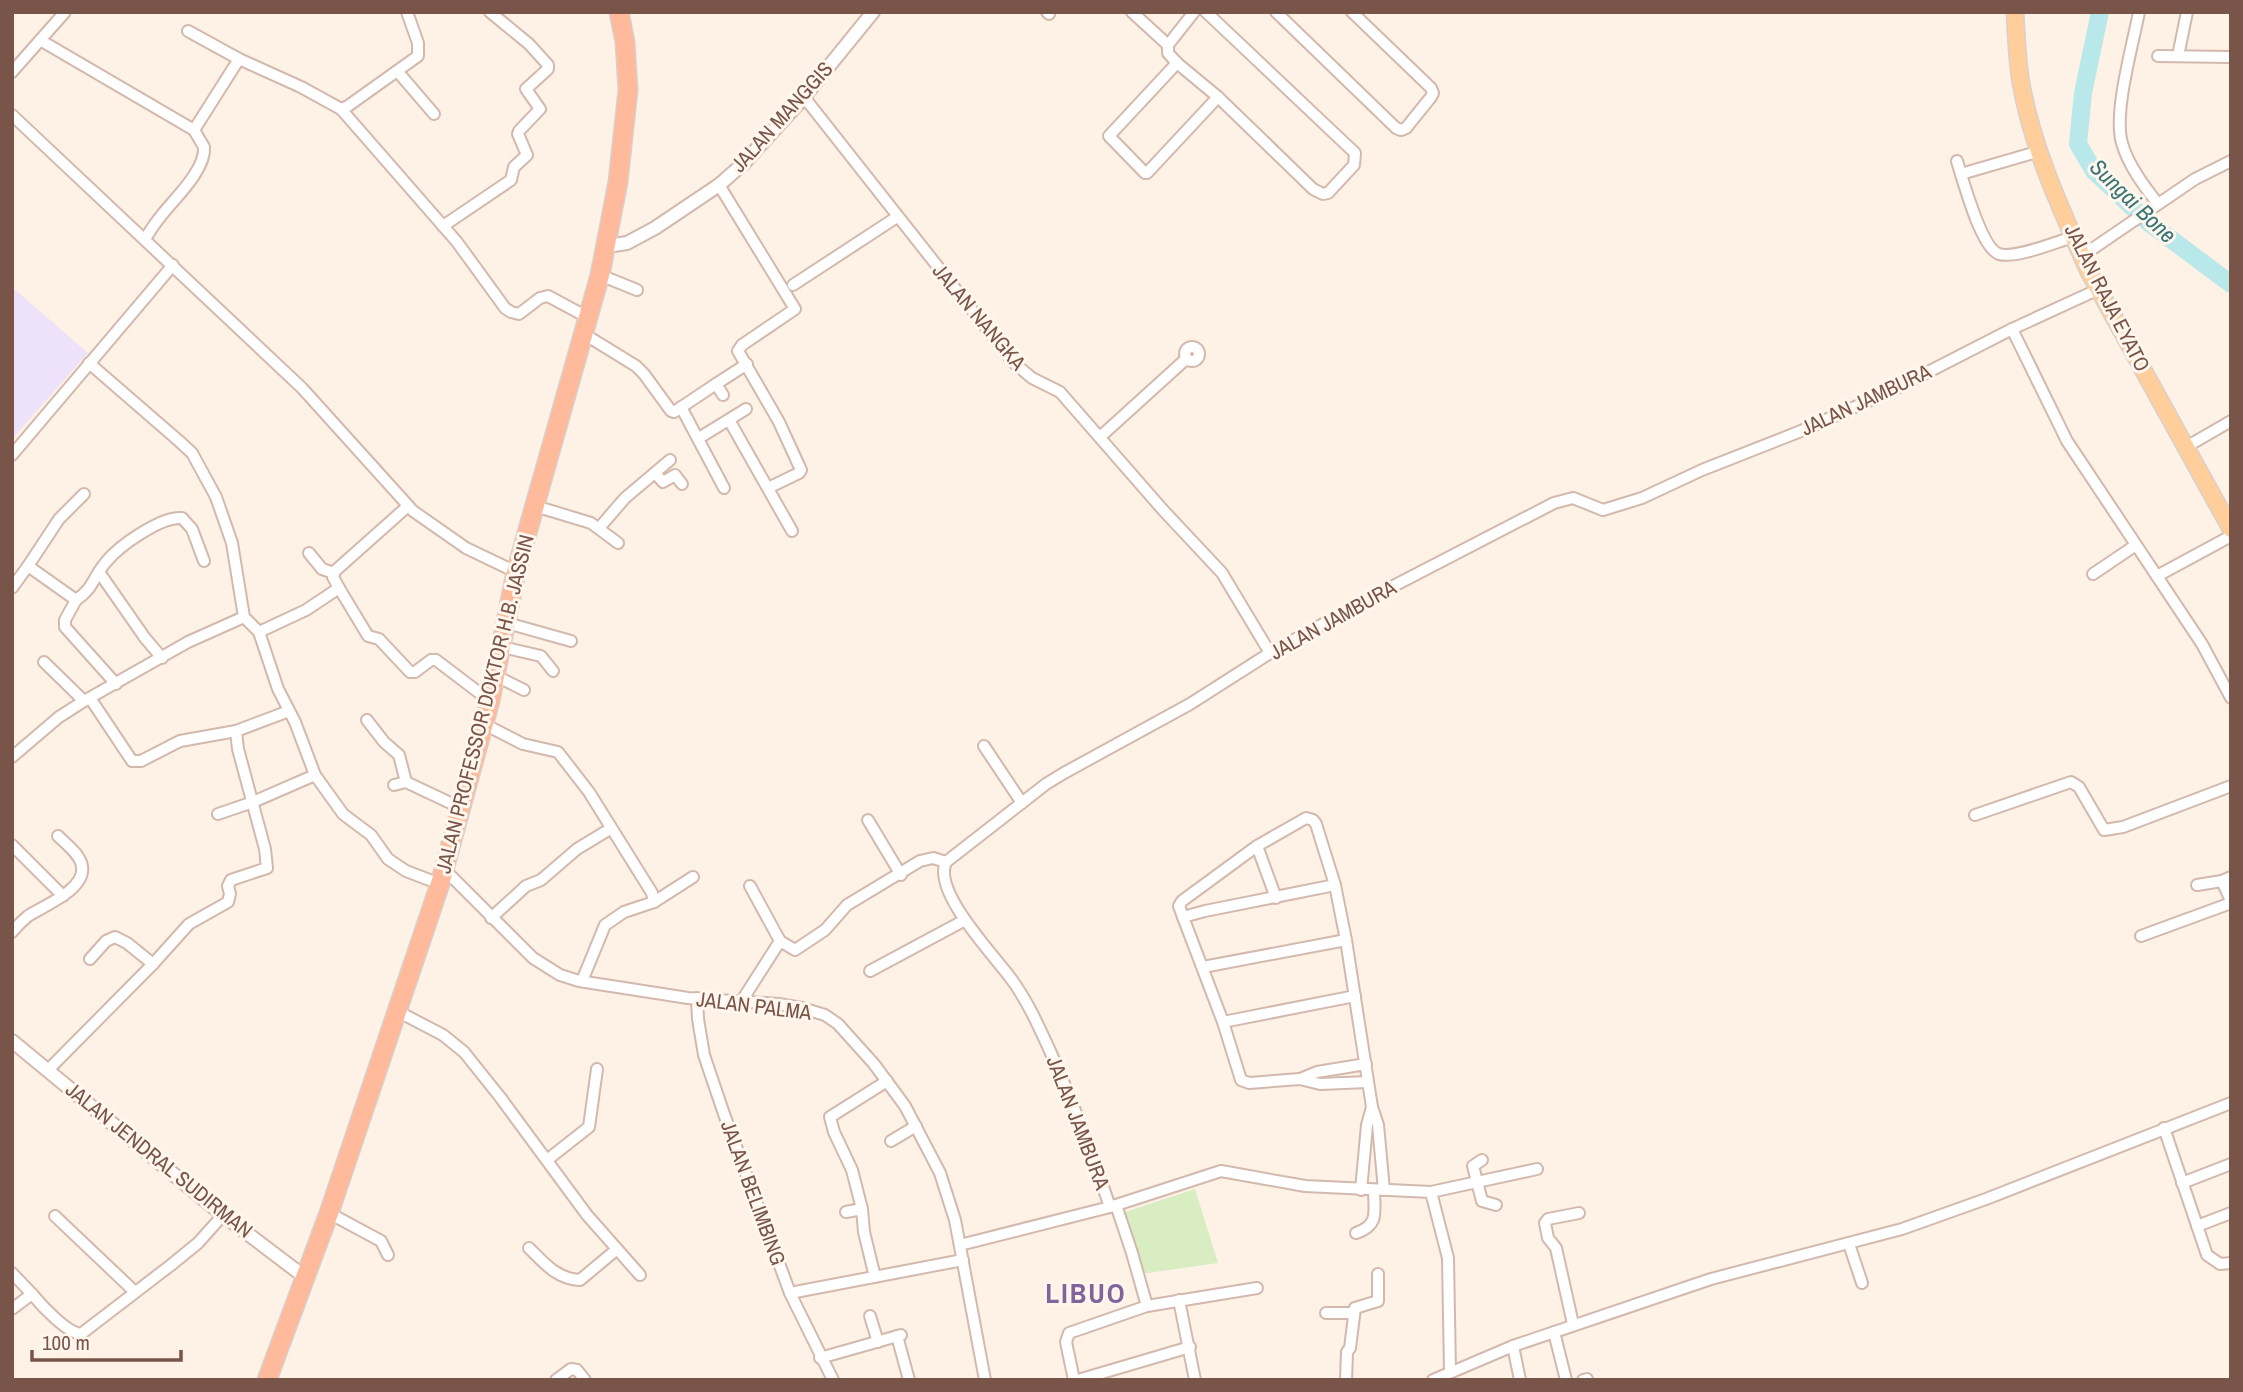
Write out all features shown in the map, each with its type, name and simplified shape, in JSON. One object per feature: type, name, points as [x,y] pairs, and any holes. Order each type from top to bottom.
[{"type":"highway","name":"JALAN PROFESSOR DOKTOR H.B. JASSIN","points":[[267,1380],[329,1213],[442,876],[496,676],[516,572],[600,275],[623,150],[628,90],[625,43],[619,12]]},
{"type":"main road","name":"JALAN RAJA EYATO","points":[[2015,12],[2020,78],[2040,151],[2073,237],[2186,447],[2229,520]]},
{"type":"street","points":[[12,72],[65,12]]},
{"type":"street","points":[[341,108],[398,72],[419,54],[407,12]]},
{"type":"street","points":[[443,226],[511,180],[513,167],[527,155],[519,131],[540,109],[526,89],[548,69],[548,65],[529,44],[490,12]]},
{"type":"street","name":"JALAN MANGGIS","points":[[607,246],[638,238],[719,185],[752,155],[804,97],[873,12]]},
{"type":"street","points":[[1132,12],[1168,46]]},
{"type":"street","points":[[1194,12],[1168,46],[1168,53],[1318,192],[1328,193],[1354,165],[1355,153],[1206,12]]},
{"type":"street","points":[[1276,12],[1396,128],[1406,128],[1431,97],[1431,88],[1352,12]]},
{"type":"street","points":[[2139,12],[2123,97],[2121,142],[2131,164],[2157,205]]},
{"type":"street","points":[[2178,56],[2187,12]]},
{"type":"street","points":[[188,31],[341,108],[443,226],[511,312],[519,314],[545,296],[552,298],[636,366],[671,411],[674,412],[747,364]]},
{"type":"street","points":[[40,40],[194,130],[204,147],[203,158],[182,192],[162,214],[145,239]]},
{"type":"street","points":[[2158,56],[2231,57]]},
{"type":"street","points":[[194,130],[239,59]]},
{"type":"street","points":[[1177,64],[1109,136],[1145,173],[1218,97]]},
{"type":"street","points":[[398,72],[434,114]]},
{"type":"street","name":"JALAN NANGKA","points":[[804,97],[1013,362],[1031,378],[1060,392],[1222,573],[1270,653]]},
{"type":"street","points":[[12,115],[302,388],[423,520],[466,548],[516,572]]},
{"type":"street","points":[[1961,174],[2040,151]]},
{"type":"street","points":[[1957,161],[1986,242],[1992,250],[2006,255],[2073,237]]},
{"type":"street","points":[[2082,256],[2195,179],[2231,161]]},
{"type":"street","points":[[719,185],[795,309],[738,351],[779,422],[801,470],[768,488]]},
{"type":"street","points":[[793,285],[897,217]]},
{"type":"street","points":[[12,455],[173,265]]},
{"type":"street","points":[[600,275],[637,290]]},
{"type":"street","name":"JALAN JAMBURA","points":[[1147,1306],[1132,1253],[1083,1128],[1032,1014],[1014,982],[965,920],[946,886],[943,870],[946,862],[1064,773],[1190,704],[1270,653],[1554,503],[1573,498],[1607,510],[1642,498],[1893,390],[2012,329],[2099,289]]},
{"type":"street","points":[[2012,329],[2067,441],[2203,644],[2231,698]]},
{"type":"street","points":[[1100,437],[1186,359]]},
{"type":"street","points":[[89,363],[192,453],[201,467],[216,497],[232,543],[244,617],[259,632],[278,689],[305,744],[315,775],[343,814],[371,835],[388,859],[406,871],[442,876]]},
{"type":"street","points":[[716,384],[723,395]]},
{"type":"street","points":[[681,407],[724,488]]},
{"type":"street","points":[[699,438],[746,409]]},
{"type":"street","points":[[729,420],[792,531]]},
{"type":"street","points":[[2186,447],[2231,421]]},
{"type":"street","points":[[600,527],[625,498],[670,460]]},
{"type":"street","points":[[655,473],[663,482],[677,475],[682,484]]},
{"type":"street","points":[[12,588],[29,566],[54,524],[84,494]]},
{"type":"street","points":[[408,506],[332,577],[368,636],[379,639],[410,671],[415,672],[431,660],[436,660],[489,701]]},
{"type":"street","points":[[535,506],[600,527],[618,543]]},
{"type":"street","points":[[116,684],[65,626],[65,620],[76,600],[88,592],[107,561],[127,544],[164,520],[177,517],[185,520],[192,529],[204,561]]},
{"type":"street","points":[[2157,576],[2231,536]]},
{"type":"street","points":[[2093,574],[2136,545]]},
{"type":"street","points":[[309,553],[322,569],[334,573]]},
{"type":"street","points":[[29,566],[76,600]]},
{"type":"street","points":[[99,572],[162,658]]},
{"type":"street","points":[[259,632],[306,610],[339,588]]},
{"type":"street","points":[[12,757],[59,717],[87,700],[198,637],[244,617]]},
{"type":"street","points":[[507,623],[571,641]]},
{"type":"street","points":[[502,647],[541,656],[553,671]]},
{"type":"street","points":[[44,662],[87,700],[132,761],[141,761],[180,741],[236,731],[289,711]]},
{"type":"street","points":[[496,676],[524,690]]},
{"type":"street","points":[[367,720],[384,742],[399,755],[407,782]]},
{"type":"street","points":[[484,724],[523,744],[558,752],[589,792],[610,829],[643,877],[654,902]]},
{"type":"street","points":[[49,1069],[189,924],[228,902],[228,886],[231,880],[267,868],[265,849],[238,749],[236,731]]},
{"type":"street","points":[[984,746],[1022,803]]},
{"type":"street","points":[[218,814],[315,775]]},
{"type":"street","points":[[394,785],[407,782],[461,808]]},
{"type":"street","points":[[1975,815],[2071,782],[2079,787],[2104,830],[2123,827],[2231,786]]},
{"type":"street","points":[[1356,1233],[1373,1223],[1379,1190],[1377,1125],[1335,886],[1316,824],[1309,818],[1302,819],[1210,879],[1182,901],[1180,906],[1223,1022],[1241,1080],[1249,1083],[1300,1079],[1317,1072],[1366,1064]]},
{"type":"street","points":[[868,820],[901,875]]},
{"type":"street","points":[[491,918],[526,886],[541,880],[577,849],[610,829]]},
{"type":"street","points":[[12,932],[29,916],[63,897],[80,876],[82,866],[78,857],[58,836]]},
{"type":"street","points":[[12,845],[63,897]]},
{"type":"street","points":[[1257,846],[1276,898]]},
{"type":"street","points":[[750,886],[780,941],[795,950],[825,930],[847,905],[925,859],[933,858],[946,862]]},
{"type":"street","name":"JALAN PALMA","points":[[442,876],[533,958],[560,975],[582,981],[697,998],[779,1004],[825,1015],[852,1038],[887,1081],[916,1126],[944,1184],[960,1245],[985,1380]]},
{"type":"street","points":[[582,981],[606,925],[624,912],[654,902],[693,877]]},
{"type":"street","points":[[2141,936],[2231,902],[2226,879],[2197,885]]},
{"type":"street","points":[[1184,917],[1335,886]]},
{"type":"street","points":[[870,971],[965,920]]},
{"type":"street","points":[[90,959],[106,941],[115,937],[153,964]]},
{"type":"street","points":[[1203,967],[1346,940]]},
{"type":"street","points":[[741,1002],[780,941]]},
{"type":"street","points":[[1223,1022],[1355,996]]},
{"type":"street","name":"JALAN BELIMBING","points":[[697,998],[704,1055],[790,1293],[833,1380]]},
{"type":"street","points":[[397,1011],[443,1035],[464,1052],[587,1215],[640,1275]]},
{"type":"street","name":"JALAN JENDRAL SUDIRMAN","points":[[12,1041],[223,1215],[306,1278]]},
{"type":"street","points":[[1348,1067],[1350,1082]]},
{"type":"street","points":[[547,1160],[589,1127],[597,1069]]},
{"type":"street","points":[[1300,1079],[1320,1084],[1368,1082]]},
{"type":"street","points":[[875,1277],[852,1170],[830,1117],[887,1081]]},
{"type":"street","points":[[1433,1380],[1573,1324],[1711,1279],[1902,1229],[2231,1103]]},
{"type":"street","points":[[1361,1189],[1367,1125],[1372,1107]]},
{"type":"street","points":[[891,1141],[916,1126]]},
{"type":"street","points":[[2164,1128],[2207,1255],[2220,1265],[2231,1263]]},
{"type":"street","points":[[1482,1160],[1473,1166],[1476,1183],[1482,1201],[1496,1205]]},
{"type":"street","points":[[2182,1183],[2231,1164]]},
{"type":"street","points":[[960,1245],[1113,1206],[1222,1171],[1305,1186],[1431,1192],[1537,1169]]},
{"type":"street","points":[[1431,1192],[1448,1258],[1450,1372]]},
{"type":"street","points":[[846,1212],[862,1209]]},
{"type":"street","points":[[329,1213],[381,1241],[388,1255]]},
{"type":"street","points":[[1573,1324],[1556,1248],[1548,1238],[1545,1223],[1548,1219],[1579,1213]]},
{"type":"street","points":[[2197,1226],[2231,1213]]},
{"type":"street","points":[[12,1273],[67,1328],[78,1335],[93,1327],[198,1242],[223,1215]]},
{"type":"street","points":[[55,1216],[135,1292]]},
{"type":"street","points":[[1849,1244],[1862,1283]]},
{"type":"street","points":[[529,1248],[556,1273],[567,1279],[580,1280],[616,1250]]},
{"type":"street","points":[[790,1293],[963,1260]]},
{"type":"street","points":[[1346,1380],[1347,1352],[1350,1348],[1355,1308],[1378,1301],[1378,1274]]},
{"type":"street","points":[[1190,1347],[1076,1380],[1066,1342],[1069,1333],[1147,1306],[1257,1288]]},
{"type":"street","points":[[12,1310],[32,1294]]},
{"type":"street","points":[[1179,1300],[1195,1380]]},
{"type":"street","points":[[1326,1313],[1354,1313]]},
{"type":"street","points":[[870,1316],[878,1342]]},
{"type":"street","points":[[1554,1332],[1566,1380]]},
{"type":"street","points":[[820,1358],[899,1336],[909,1380]]},
{"type":"street","points":[[1513,1346],[1520,1380]]},
{"type":"street","points":[[556,1380],[571,1368],[577,1370],[585,1380]]},
{"type":"shaded area","points":[[12,287],[88,353],[12,439]]},
{"type":"green space","points":[[1195,1189],[1218,1263],[1141,1274],[1122,1213]]},
{"type":"waterway","name":"Sungai Bone","points":[[2100,12],[2083,93],[2078,144],[2094,171],[2148,222],[2231,284]]},
{"type":"district","name":"LIBUO","points":[[1086,1293]]}]
